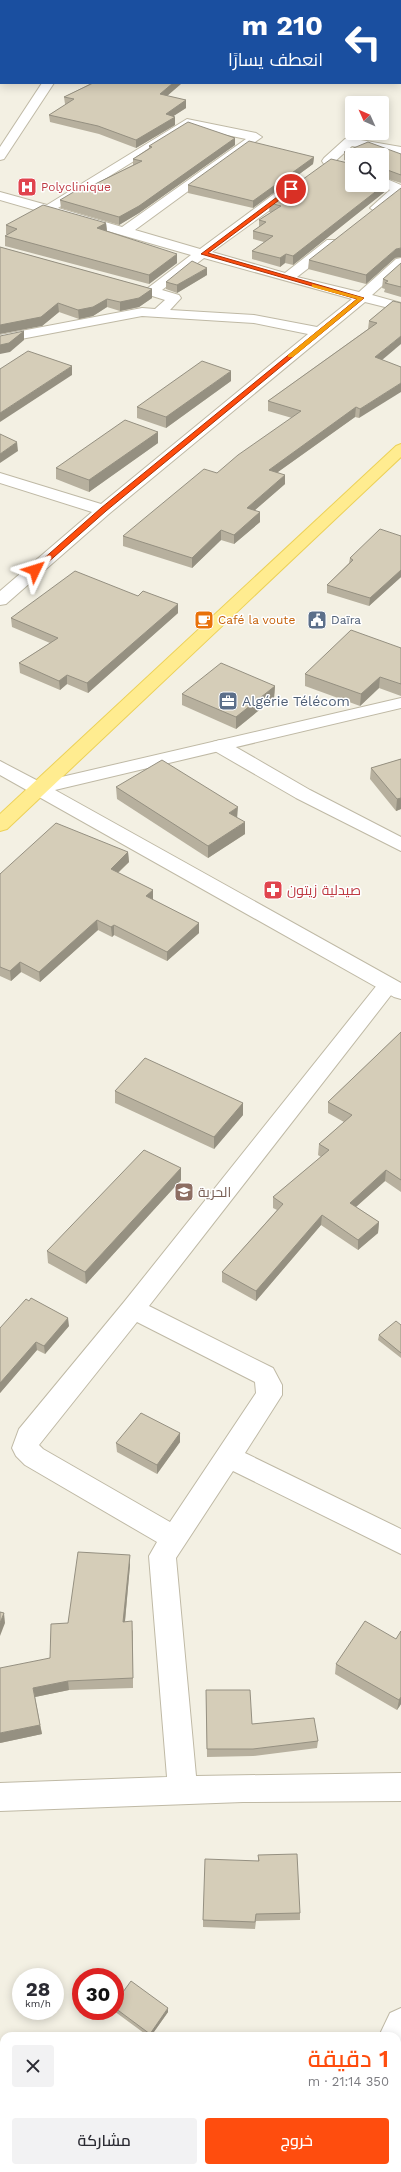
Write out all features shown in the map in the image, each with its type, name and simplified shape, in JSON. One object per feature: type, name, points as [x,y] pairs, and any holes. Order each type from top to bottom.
[{"type":"main road","points":[[0,825],[401,449]]},
{"type":"street","points":[[0,156],[47,84]]},
{"type":"street","points":[[47,210],[187,123],[256,137],[125,231]]},
{"type":"street","points":[[316,170],[334,163],[349,142],[401,151]]},
{"type":"street","points":[[151,291],[204,254],[303,180]]},
{"type":"street","points":[[368,214],[399,189],[389,184]]},
{"type":"street","points":[[0,196],[286,278],[401,307]]},
{"type":"street","points":[[286,278],[343,234]]},
{"type":"street","points":[[0,600],[104,510],[361,298],[401,262]]},
{"type":"street","points":[[136,287],[174,298],[160,312]]},
{"type":"street","points":[[0,339],[142,312],[254,319],[320,332]]},
{"type":"street","points":[[0,478],[104,510]]},
{"type":"street","points":[[39,788],[401,703]]},
{"type":"street","points":[[220,746],[303,794],[401,845]]},
{"type":"street","points":[[0,767],[395,988],[28,1437],[25,1448],[34,1458],[174,1538]]},
{"type":"street","points":[[133,1309],[264,1375],[269,1385],[269,1395],[162,1556],[183,1790]]},
{"type":"street","points":[[229,1457],[401,1542]]},
{"type":"street","points":[[0,1797],[183,1790],[401,1787]]},
{"type":"building","points":[[91,84],[172,84],[160,94],[186,100],[166,114],[175,117],[136,140],[98,126],[49,115],[74,99],[64,97]]},
{"type":"building","points":[[188,122],[235,138],[139,206],[119,217],[60,200],[77,190],[81,191],[142,161],[133,159],[152,147],[149,146]]},
{"type":"building","points":[[249,141],[314,157],[253,201],[188,185]]},
{"type":"building","points":[[368,142],[384,148],[354,148]]},
{"type":"building","points":[[389,150],[401,154],[401,175],[389,171]]},
{"type":"building","points":[[331,159],[345,162],[345,192],[375,192],[293,256],[286,254],[280,258],[252,251],[273,236],[253,231],[266,222],[259,220],[281,206],[270,203]]},
{"type":"building","points":[[401,188],[401,248],[396,249],[366,275],[309,260]]},
{"type":"building","points":[[43,205],[106,223],[97,228],[177,254],[149,275],[5,236],[17,229],[6,225]]},
{"type":"building","points":[[0,247],[152,289],[139,298],[120,302],[107,299],[93,307],[78,310],[58,303],[41,317],[0,325]]},
{"type":"building","points":[[192,261],[207,268],[177,285],[166,282]]},
{"type":"building","points":[[401,263],[401,287],[385,283],[388,281],[383,279]]},
{"type":"building","points":[[393,301],[401,303],[401,336],[375,357],[401,367],[401,383],[360,409],[356,407],[269,470],[285,475],[247,508],[260,512],[234,535],[221,530],[192,558],[123,536],[204,469],[217,473],[238,455],[301,411],[268,401],[377,323],[369,321]]},
{"type":"building","points":[[24,331],[9,343],[0,345],[0,336]]},
{"type":"building","points":[[28,351],[72,366],[0,413],[0,369]]},
{"type":"building","points":[[202,361],[231,371],[166,417],[137,407]]},
{"type":"building","points":[[125,420],[158,432],[89,480],[56,468]]},
{"type":"building","points":[[0,434],[17,442],[0,454]]},
{"type":"building","points":[[380,529],[401,536],[401,570],[370,598],[327,585],[353,560],[350,558]]},
{"type":"building","points":[[75,571],[138,596],[143,591],[178,604],[87,683],[67,675],[59,681],[19,663],[58,638],[11,618]]},
{"type":"building","points":[[351,630],[401,648],[401,684],[380,677],[361,694],[305,674]]},
{"type":"building","name":"Algérie Télécom","points":[[221,663],[275,686],[236,717],[182,694]]},
{"type":"building","points":[[401,759],[401,798],[397,799],[371,768]]},
{"type":"building","points":[[162,760],[238,807],[229,813],[245,822],[208,846],[116,787]]},
{"type":"building","points":[[56,823],[128,852],[111,869],[153,890],[146,896],[199,923],[167,952],[114,925],[111,927],[97,920],[39,972],[20,962],[10,971],[0,967],[0,874]]},
{"type":"building","points":[[401,1032],[401,1180],[386,1170],[350,1203],[379,1222],[358,1240],[322,1215],[256,1291],[222,1272],[283,1204],[273,1197],[329,1150],[319,1144],[352,1115],[328,1102]]},
{"type":"building","points":[[145,1058],[243,1103],[214,1137],[115,1091]]},
{"type":"building","points":[[144,1150],[181,1168],[85,1272],[47,1251]]},
{"type":"building","points":[[31,1298],[68,1318],[44,1346],[36,1342],[0,1383],[0,1328],[26,1299],[29,1301]]},
{"type":"building","points":[[396,1321],[401,1325],[401,1353],[379,1335]]},
{"type":"building","points":[[141,1413],[180,1433],[157,1465],[116,1443]]},
{"type":"building","points":[[78,1552],[130,1555],[123,1622],[132,1621],[133,1678],[68,1681],[33,1688],[40,1725],[0,1733],[0,1668],[50,1658],[51,1624],[68,1623]]},
{"type":"building","points":[[0,1612],[4,1613],[0,1623]]},
{"type":"building","points":[[365,1621],[396,1639],[401,1631],[401,1697],[399,1700],[336,1664]]},
{"type":"building","points":[[206,1690],[250,1690],[252,1724],[314,1718],[318,1741],[253,1749],[207,1749]]},
{"type":"building","points":[[297,1854],[300,1913],[256,1914],[255,1922],[203,1920],[205,1859],[259,1861],[258,1855]]},
{"type":"building","points":[[131,1981],[168,2008],[151,2032],[147,2032],[124,2015],[124,1991]]},
{"type":"slow traffic","points":[[290,356],[361,298],[314,286]]},
{"type":"place","name":"Polyclinique","points":[[27,187]]},
{"type":"place","name":"Café la voute","points":[[204,620]]},
{"type":"place","name":"Daïra","points":[[317,620]]},
{"type":"place","name":"Algérie Télécom","points":[[228,701]]},
{"type":"place","name":"صيدلية زيتون","points":[[273,890]]},
{"type":"place","name":"الحرية","points":[[184,1192]]},
{"type":"route","points":[[35,570],[104,510],[361,298],[204,254],[291,189]]}]
